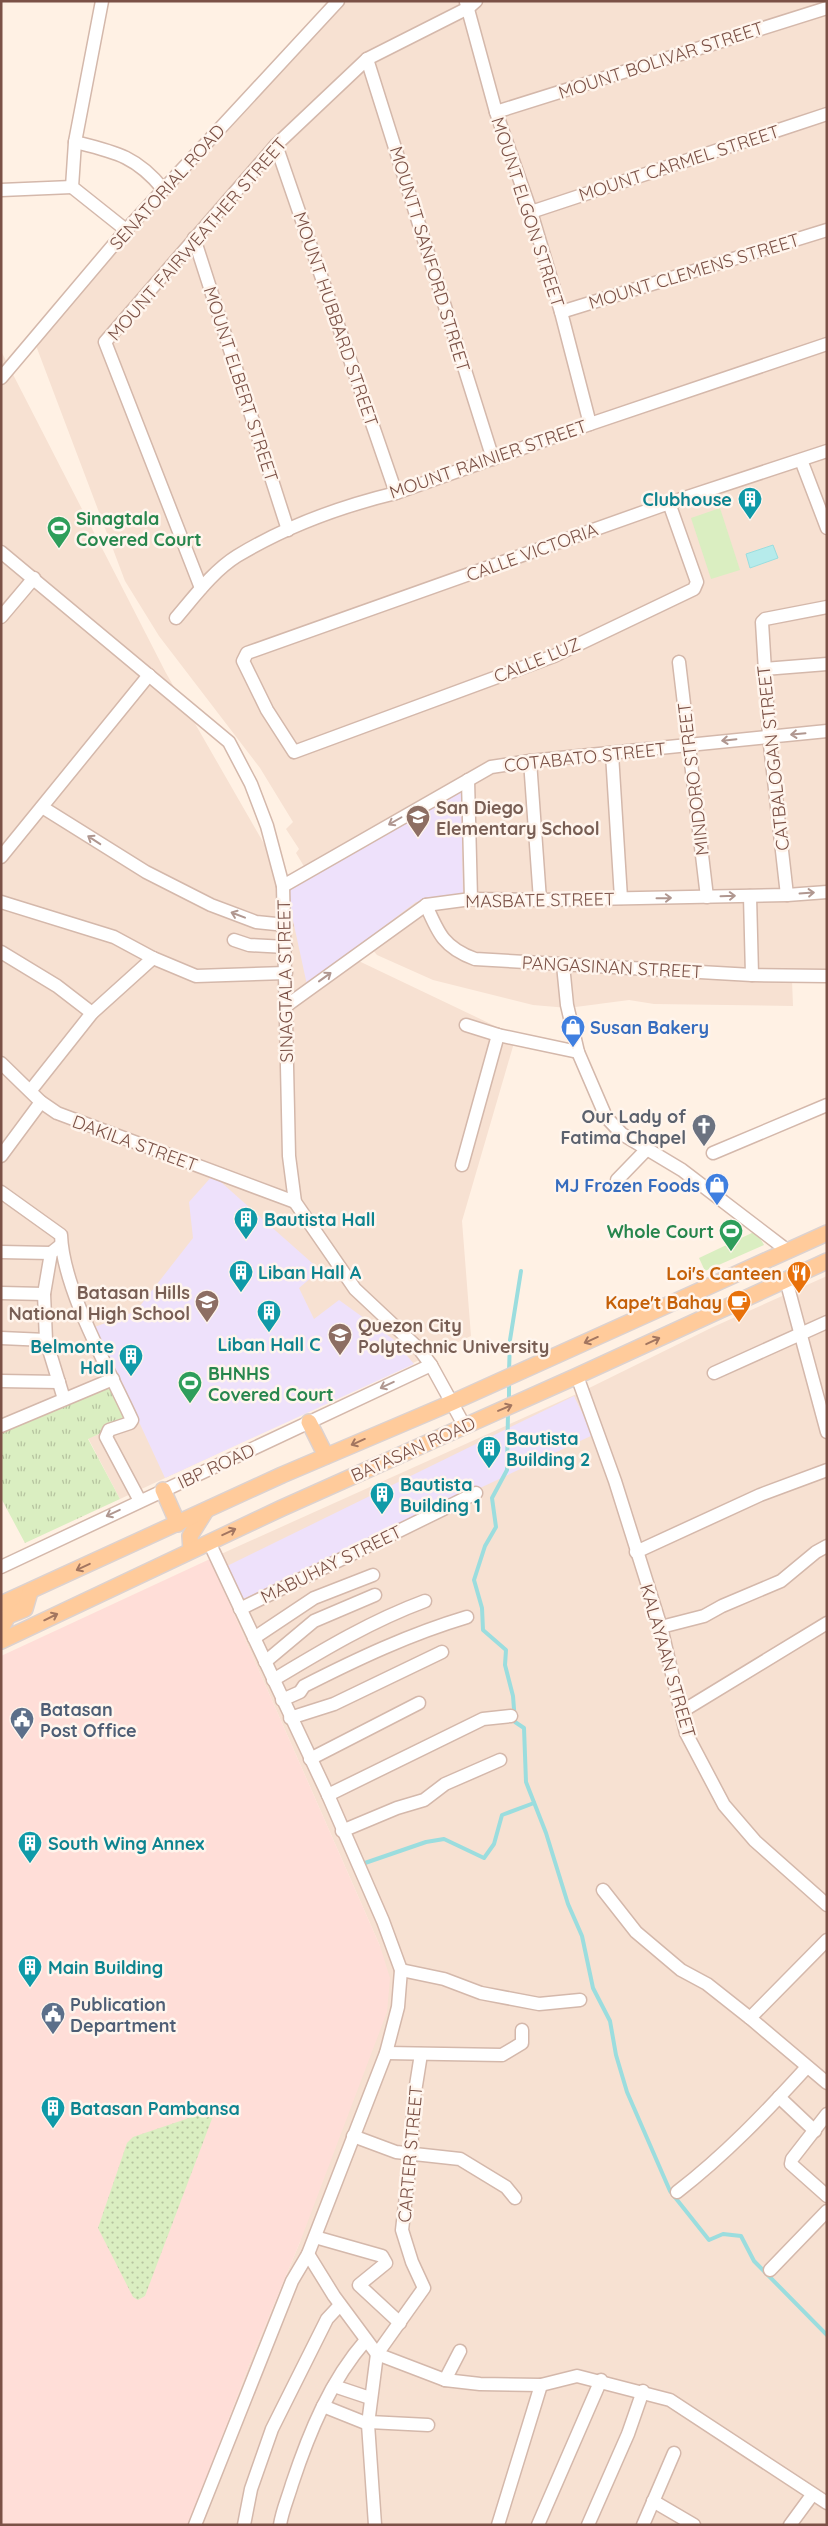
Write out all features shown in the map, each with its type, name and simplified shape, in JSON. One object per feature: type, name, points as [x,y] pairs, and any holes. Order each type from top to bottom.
[{"type":"main road","name":"BATASAN ROAD","points":[[1,1604],[326,1456],[451,1403],[827,1233]]},
{"type":"main road","name":"BATASAN ROAD","points":[[3,1633],[577,1376],[827,1261]]},
{"type":"main road","points":[[309,1422],[326,1456]]},
{"type":"main road","points":[[163,1490],[178,1524]]},
{"type":"main road","points":[[191,1550],[190,1536],[206,1511]]},
{"type":"main road","points":[[3,1633],[8,1616],[25,1609],[30,1592]]},
{"type":"street","points":[[72,187],[76,142],[102,1]]},
{"type":"street","name":"SENATORIAL ROAD","points":[[1,378],[126,230],[338,1]]},
{"type":"street","name":"MOUNT FAIRWEATHER STREET","points":[[201,588],[105,342],[276,145],[368,58],[470,4]]},
{"type":"street","name":"MOUNT ELGON STREET","points":[[470,4],[496,112],[531,212],[561,312],[590,424]]},
{"type":"street","name":"MOUNT BOLIVAR STREET","points":[[496,112],[827,8]]},
{"type":"street","name":"MOUNTT SANFORD STREET","points":[[368,58],[493,459]]},
{"type":"street","name":"MOUNT CARMEL STREET","points":[[531,212],[827,114]]},
{"type":"street","points":[[76,142],[112,151],[135,161],[163,190]]},
{"type":"street","name":"MOUNT HUBBARD STREET","points":[[276,145],[396,493]]},
{"type":"street","points":[[1,190],[72,187],[126,230]]},
{"type":"street","name":"MOUNT CLEMENS STREET","points":[[561,312],[827,230]]},
{"type":"street","name":"MOUNT ELBERT STREET","points":[[194,238],[288,530]]},
{"type":"street","name":"MOUNT RAINIER STREET","points":[[176,618],[201,588],[236,557],[288,530],[364,500],[396,493],[590,424],[827,344]]},
{"type":"street","name":"CALLE VICTORIA","points":[[291,752],[267,710],[243,661],[247,653],[669,503],[827,451]]},
{"type":"street","points":[[801,460],[827,528]]},
{"type":"street","name":"CALLE LUZ","points":[[291,752],[554,656],[694,589],[697,582],[669,503]]},
{"type":"street","name":"SINAGTALA STREET","points":[[1,552],[229,742],[251,784],[267,826],[283,886],[286,925],[289,1156],[296,1202],[355,1289],[432,1364],[464,1426]]},
{"type":"street","points":[[1,617],[34,578]]},
{"type":"street","name":"CATBALOGAN STREET","points":[[787,895],[769,736],[762,622],[765,619],[827,607]]},
{"type":"street","name":"MINDORO STREET","points":[[679,662],[707,897]]},
{"type":"street","points":[[764,669],[827,664]]},
{"type":"street","points":[[1,857],[149,674]]},
{"type":"street","name":"COTABATO STREET","points":[[283,886],[491,767],[530,761],[827,731]]},
{"type":"street","points":[[612,754],[621,898]]},
{"type":"street","points":[[530,761],[540,900]]},
{"type":"street","points":[[468,780],[471,899]]},
{"type":"street","points":[[42,807],[146,872],[211,905],[256,922],[286,925]]},
{"type":"street","name":"MASBATE STREET","points":[[286,1006],[426,905],[471,899],[540,900],[707,897],[827,892]]},
{"type":"street","points":[[750,896],[752,975]]},
{"type":"street","points":[[1,902],[114,937],[153,958],[196,976],[286,973]]},
{"type":"street","name":"PANGASINAN STREET","points":[[426,905],[437,932],[451,948],[475,959],[752,975],[827,976]]},
{"type":"street","points":[[234,940],[256,946],[286,946]]},
{"type":"street","points":[[1,952],[57,986],[92,1013]]},
{"type":"street","points":[[31,1090],[92,1013],[153,958]]},
{"type":"street","points":[[562,965],[567,1005],[578,1052],[606,1117],[622,1134],[682,1170],[788,1251]]},
{"type":"street","points":[[466,1025],[498,1035],[578,1052]]},
{"type":"street","points":[[462,1165],[498,1035]]},
{"type":"street","name":"DAKILA STREET","points":[[1,1062],[41,1102],[57,1114],[296,1202]]},
{"type":"street","points":[[1,1156],[41,1102]]},
{"type":"street","points":[[714,1153],[827,1105]]},
{"type":"street","points":[[617,1180],[648,1148]]},
{"type":"street","points":[[1,1192],[61,1235],[62,1260],[78,1303],[132,1420],[130,1423],[109,1430],[106,1437],[140,1501]]},
{"type":"street","points":[[1,1252],[51,1253],[61,1245]]},
{"type":"street","points":[[51,1253],[44,1294],[46,1340],[64,1400]]},
{"type":"street","points":[[786,1280],[802,1333],[827,1432]]},
{"type":"street","points":[[1,1292],[44,1294]]},
{"type":"street","points":[[714,1373],[827,1322]]},
{"type":"street","points":[[1,1338],[46,1340]]},
{"type":"street","name":"IBP ROAD","points":[[1,1567],[432,1364]]},
{"type":"street","name":"KALAYAAN STREET","points":[[577,1376],[615,1481],[661,1627],[686,1733],[724,1804],[754,1841],[827,1905]]},
{"type":"street","points":[[1,1426],[113,1379]]},
{"type":"street","points":[[1,1381],[59,1382]]},
{"type":"street","points":[[636,1552],[760,1495],[827,1470]]},
{"type":"street","name":"MABUHAY STREET","points":[[240,1609],[476,1493]]},
{"type":"street","points":[[195,2525],[292,2281],[308,2254],[352,2136],[386,2053],[398,2006],[401,1970],[383,1921],[342,1831],[328,1795],[290,1718],[209,1542]]},
{"type":"street","points":[[661,1627],[704,1616],[781,1581],[816,1552],[827,1546]]},
{"type":"street","points":[[254,1638],[314,1598],[373,1575]]},
{"type":"street","points":[[264,1662],[314,1621],[375,1595]]},
{"type":"street","points":[[273,1680],[355,1631],[393,1613],[426,1601]]},
{"type":"street","points":[[282,1700],[300,1692],[304,1686],[346,1665],[414,1634],[467,1617]]},
{"type":"street","points":[[680,1712],[827,1623]]},
{"type":"street","points":[[290,1718],[334,1704],[442,1652]]},
{"type":"street","points":[[310,1759],[419,1703]]},
{"type":"street","points":[[328,1795],[483,1719],[511,1716]]},
{"type":"street","points":[[342,1831],[397,1808],[424,1800],[445,1784],[500,1760]]},
{"type":"street","points":[[603,1890],[636,1932],[681,1970],[707,1984],[827,2083]]},
{"type":"street","points":[[750,2018],[827,1940]]},
{"type":"street","points":[[401,1970],[444,1979],[481,1993],[539,2004],[580,2000]]},
{"type":"street","points":[[386,2053],[502,2055],[522,2043],[522,2030]]},
{"type":"street","name":"CARTER STREET","points":[[377,2354],[424,2288],[412,2262],[402,2230],[411,2153],[414,2098],[421,2054]]},
{"type":"street","points":[[677,2192],[710,2166],[779,2098],[807,2067]]},
{"type":"street","points":[[779,2098],[815,2130]]},
{"type":"street","points":[[827,2114],[792,2158],[791,2164],[827,2196]]},
{"type":"street","points":[[352,2136],[396,2152],[460,2159],[506,2187],[515,2198]]},
{"type":"street","points":[[770,2270],[827,2211]]},
{"type":"street","points":[[314,2237],[351,2249],[380,2255],[386,2263],[359,2284],[400,2323]]},
{"type":"street","points":[[308,2254],[315,2269],[377,2354],[445,2380],[480,2384],[541,2384],[577,2376],[643,2391],[670,2400],[691,2412],[812,2495],[827,2503]]},
{"type":"street","points":[[244,2525],[249,2497],[272,2429],[326,2319],[340,2305]]},
{"type":"street","points":[[280,2525],[304,2450],[323,2406],[347,2362],[366,2340]]},
{"type":"street","points":[[445,2380],[460,2351]]},
{"type":"street","points":[[374,2525],[369,2423],[370,2398],[377,2354]]},
{"type":"street","points":[[538,2525],[601,2380]]},
{"type":"street","points":[[498,2525],[541,2384]]},
{"type":"street","points":[[334,2386],[370,2398]]},
{"type":"street","points":[[588,2525],[628,2434],[643,2391]]},
{"type":"street","points":[[323,2406],[369,2423],[428,2425]]},
{"type":"street","points":[[643,2525],[674,2453]]},
{"type":"street","points":[[790,2525],[812,2495]]},
{"type":"street","points":[[654,2501],[694,2525]]},
{"type":"shaded area","points":[[347,1],[827,1],[827,979],[792,980],[793,1006],[654,1004],[629,1000],[568,1008],[533,1005],[433,980],[377,955],[305,868],[296,853],[299,849],[286,829],[293,822],[260,768],[159,636],[125,581],[35,343],[214,138]]},
{"type":"shaded area","points":[[1,351],[166,673],[321,943],[516,1036],[462,1221],[471,1336],[120,1499],[88,1438],[1,1430]]},
{"type":"shaded area","name":"San Diego Elementary School","points":[[461,788],[463,897],[416,902],[307,985],[286,888]]},
{"type":"shaded area","name":"Batasan Hills National High School","points":[[213,1175],[320,1270],[299,1288],[314,1319],[339,1300],[393,1339],[414,1364],[165,1478],[95,1327],[136,1311],[193,1238],[189,1202]]},
{"type":"shaded area","points":[[827,1276],[827,2525],[189,2525],[251,2360],[300,2242],[380,1946],[210,1559],[581,1392],[713,1327]]},
{"type":"shaded area","points":[[574,1396],[593,1435],[243,1599],[227,1566]]},
{"type":"shaded area","points":[[210,1559],[380,1946],[390,1978],[387,2012],[300,2242],[251,2360],[189,2525],[1,2525],[1,1656]]},
{"type":"green space","points":[[720,508],[740,570],[711,579],[691,518]]},
{"type":"green space","name":"Whole Court","points":[[756,1231],[764,1245],[705,1271],[699,1258]]},
{"type":"green space","points":[[109,1384],[127,1421],[88,1439],[120,1499],[25,1543],[1,1498],[1,1430]]},
{"type":"green space","points":[[198,2115],[213,2116],[145,2296],[138,2300],[133,2297],[98,2228],[127,2143],[133,2137]]},
{"type":"water","points":[[773,545],[778,558],[750,568],[746,554]]},
{"type":"waterway","points":[[509,1372],[510,1340],[521,1271]]},
{"type":"waterway","points":[[509,1382],[509,1402]]},
{"type":"waterway","points":[[508,1412],[507,1470],[492,1498],[496,1527],[485,1546],[474,1580],[482,1608],[483,1630],[506,1650],[505,1665],[513,1696],[515,1722],[524,1728],[526,1782],[546,1833],[568,1904],[582,1936],[593,1988],[610,2021],[616,2055],[627,2092],[670,2191],[709,2240],[723,2234],[741,2236],[754,2261],[827,2335]]},
{"type":"waterway","points":[[362,1864],[426,1842],[444,1839],[484,1858],[494,1844],[502,1815],[534,1803]]},
{"type":"place","name":"Clubhouse","points":[[750,520]]},
{"type":"place","name":"Sinagtala Covered Court","points":[[59,549]]},
{"type":"place","name":"San Diego Elementary School","points":[[418,838]]},
{"type":"place","name":"Susan Bakery","points":[[573,1048]]},
{"type":"place","name":"Our Lady of Fatima Chapel","points":[[704,1147]]},
{"type":"place","name":"MJ Frozen Foods","points":[[717,1206]]},
{"type":"place","name":"Bautista Hall","points":[[246,1240]]},
{"type":"place","name":"Whole Court","points":[[731,1252]]},
{"type":"place","name":"Liban Hall A","points":[[241,1293]]},
{"type":"place","name":"Loi's Canteen","points":[[799,1294]]},
{"type":"place","name":"Batasan Hills National High School","points":[[207,1323]]},
{"type":"place","name":"Kape't Bahay","points":[[739,1323]]},
{"type":"place","name":"Liban Hall C","points":[[269,1333]]},
{"type":"place","name":"Quezon City Polytechnic University","points":[[340,1356]]},
{"type":"place","name":"Belmonte Hall","points":[[131,1377]]},
{"type":"place","name":"BHNHS Covered Court","points":[[190,1404]]},
{"type":"place","name":"Bautista Building 2","points":[[489,1469]]},
{"type":"place","name":"Bautista Building 1","points":[[382,1515]]},
{"type":"place","name":"Batasan Post Office","points":[[22,1740]]},
{"type":"place","name":"South Wing Annex","points":[[30,1864]]},
{"type":"place","name":"Main Building","points":[[30,1988]]},
{"type":"place","name":"Publication Department","points":[[53,2035]]},
{"type":"place","name":"Batasan Pambansa","points":[[53,2129]]}]
